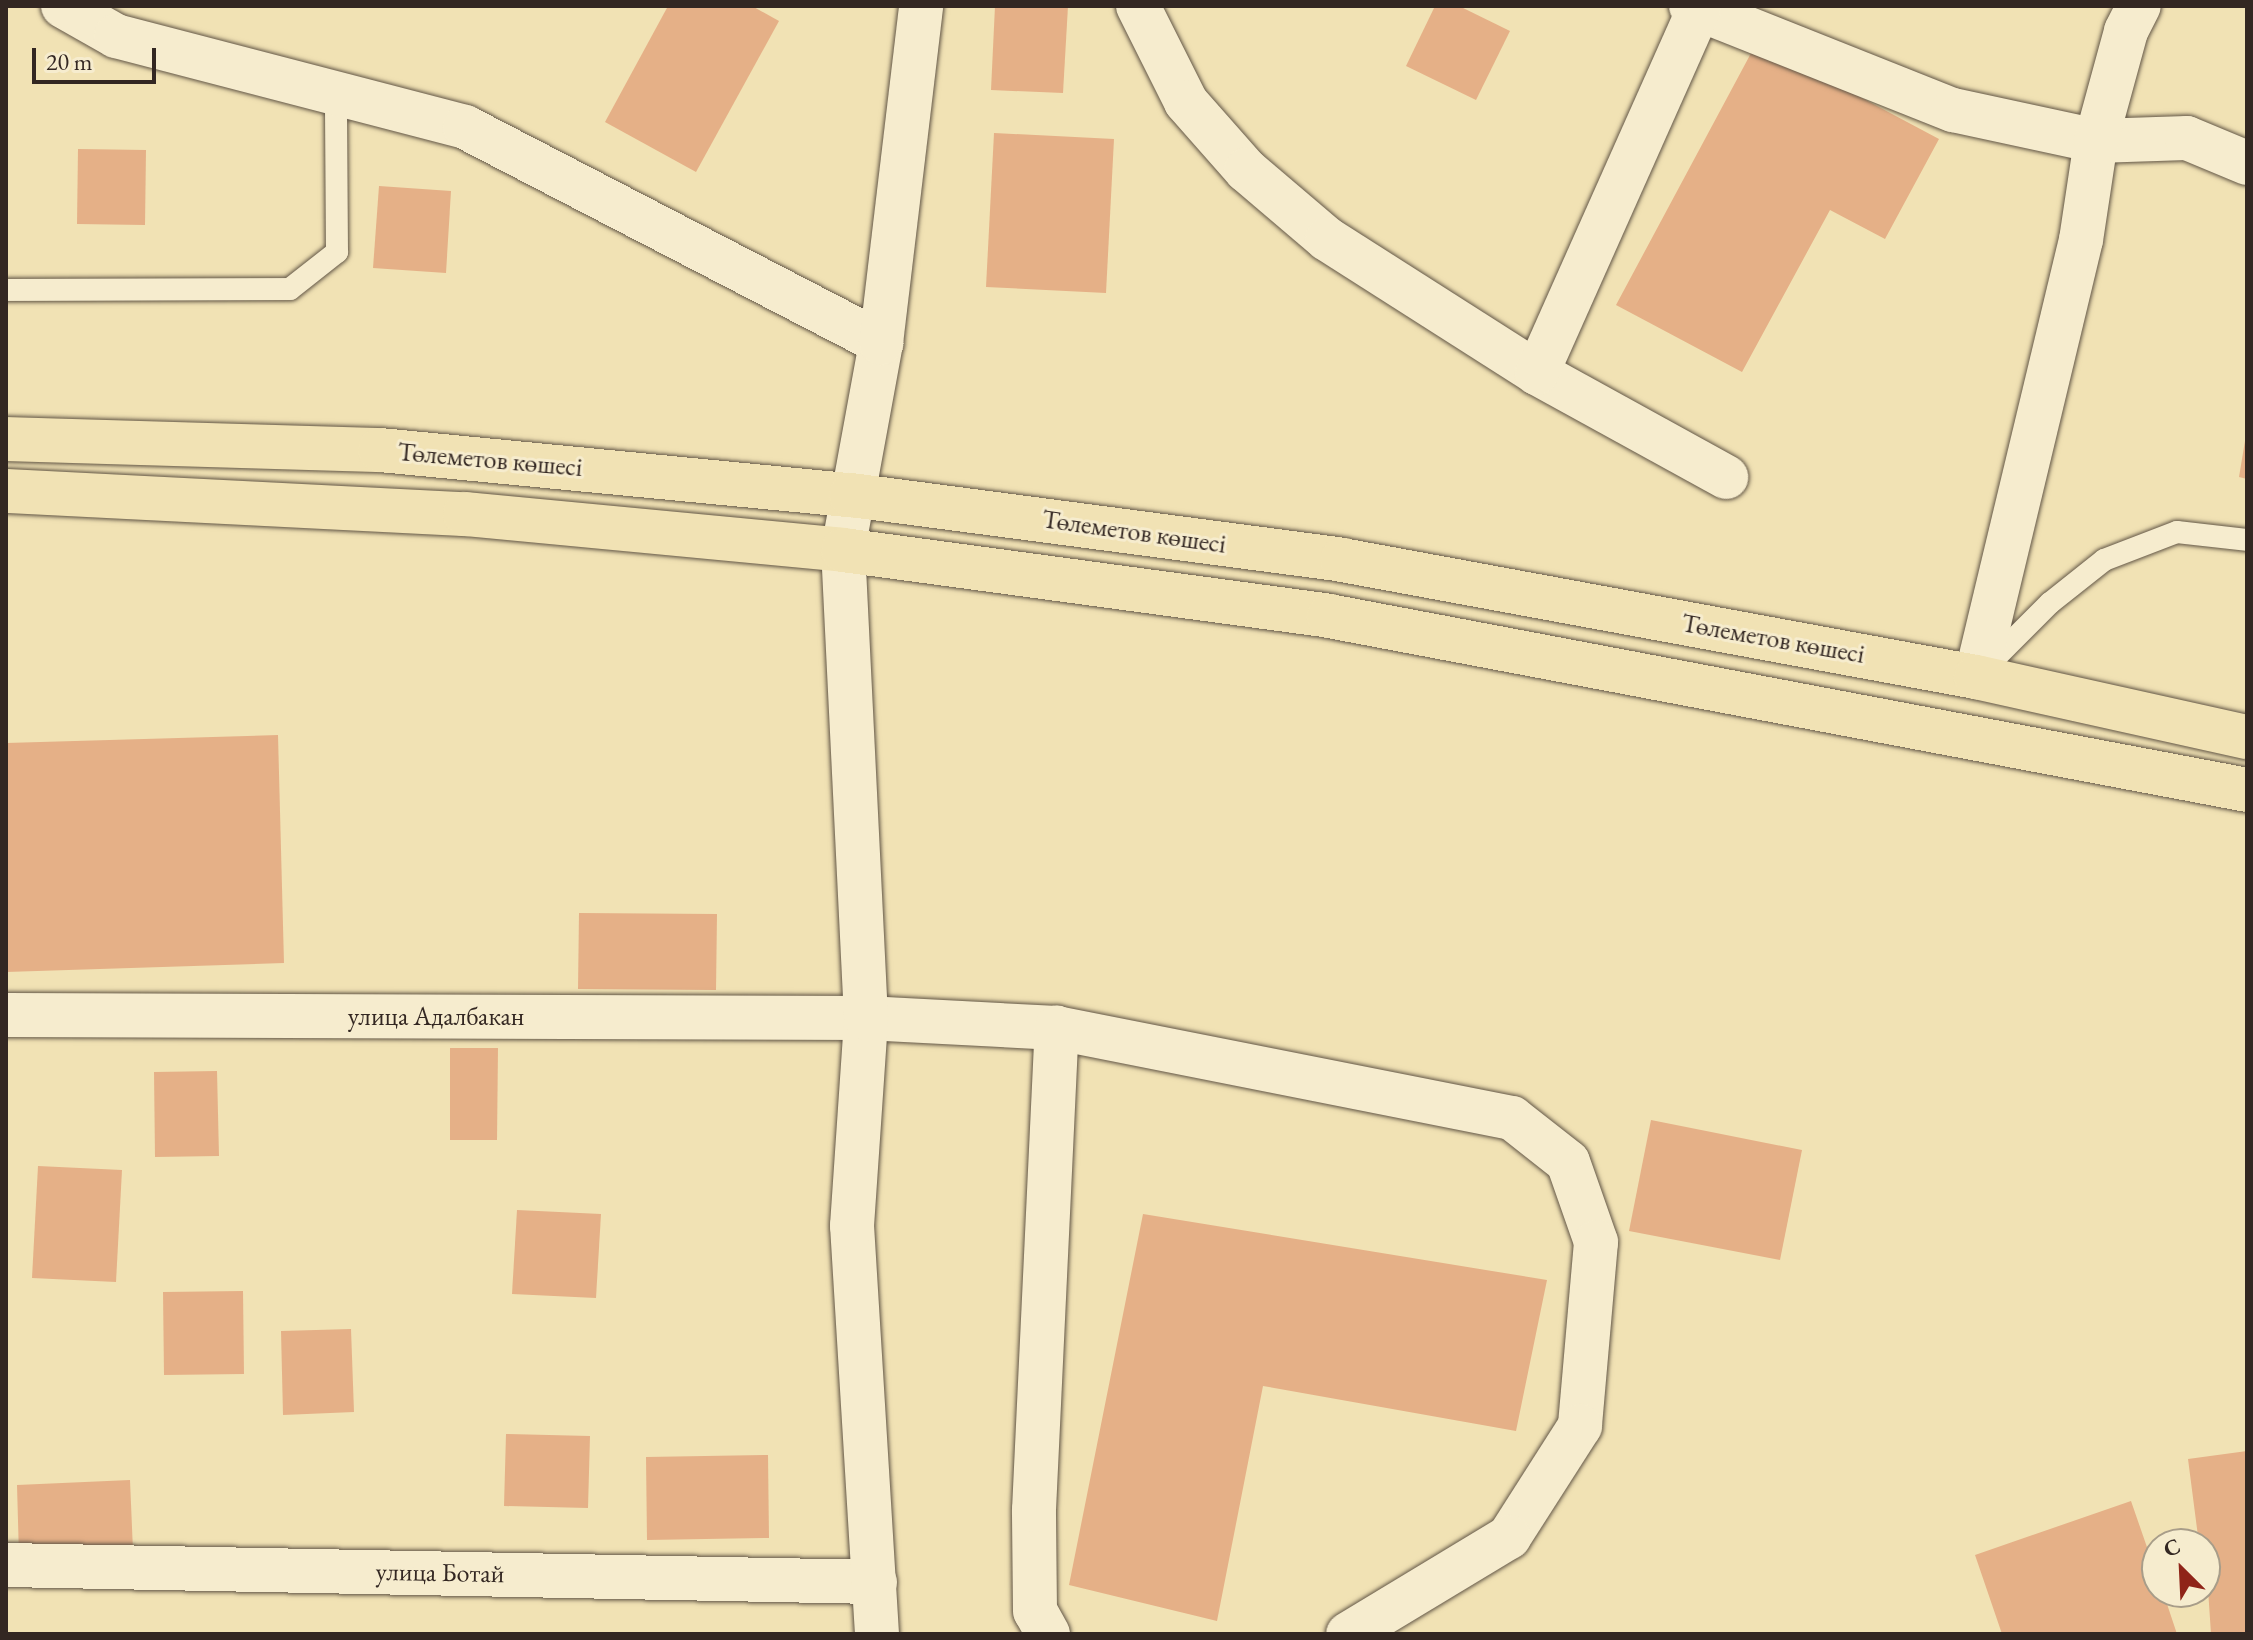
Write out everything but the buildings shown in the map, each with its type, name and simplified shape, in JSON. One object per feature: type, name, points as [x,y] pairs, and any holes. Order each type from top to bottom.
[{"type":"main road","name":"Төлеметов көшесі","points":[[6,439],[380,450],[851,495],[1342,560],[1976,677],[2247,737]]},
{"type":"main road","points":[[6,491],[465,514],[843,550],[1329,616],[2247,790]]},
{"type":"street","points":[[63,6],[116,36],[465,127],[881,343]]},
{"type":"street","points":[[877,1634],[852,1226],[866,1018],[843,550],[881,343],[921,6]]},
{"type":"street","points":[[1138,6],[1186,102],[1246,170],[1327,239],[1537,373],[1726,477]]},
{"type":"street","points":[[1976,677],[2081,240],[2096,141],[2126,31],[2139,6]]},
{"type":"street","points":[[1537,373],[1695,8],[1953,110],[2096,141],[2187,138],[2247,163]]},
{"type":"street","name":"улица Адалбакан","points":[[6,1015],[866,1018],[1057,1028],[1512,1118],[1568,1162],[1596,1242],[1580,1426],[1509,1537],[1348,1634]]},
{"type":"street","points":[[1048,1634],[1035,1611],[1034,1510],[1057,1028]]},
{"type":"street","name":"улица Ботай","points":[[6,1565],[875,1582]]},
{"type":"lane","points":[[6,290],[290,289],[337,252],[336,94]]},
{"type":"lane","points":[[1976,677],[2050,603],[2104,560],[2177,532],[2247,540]]}]
